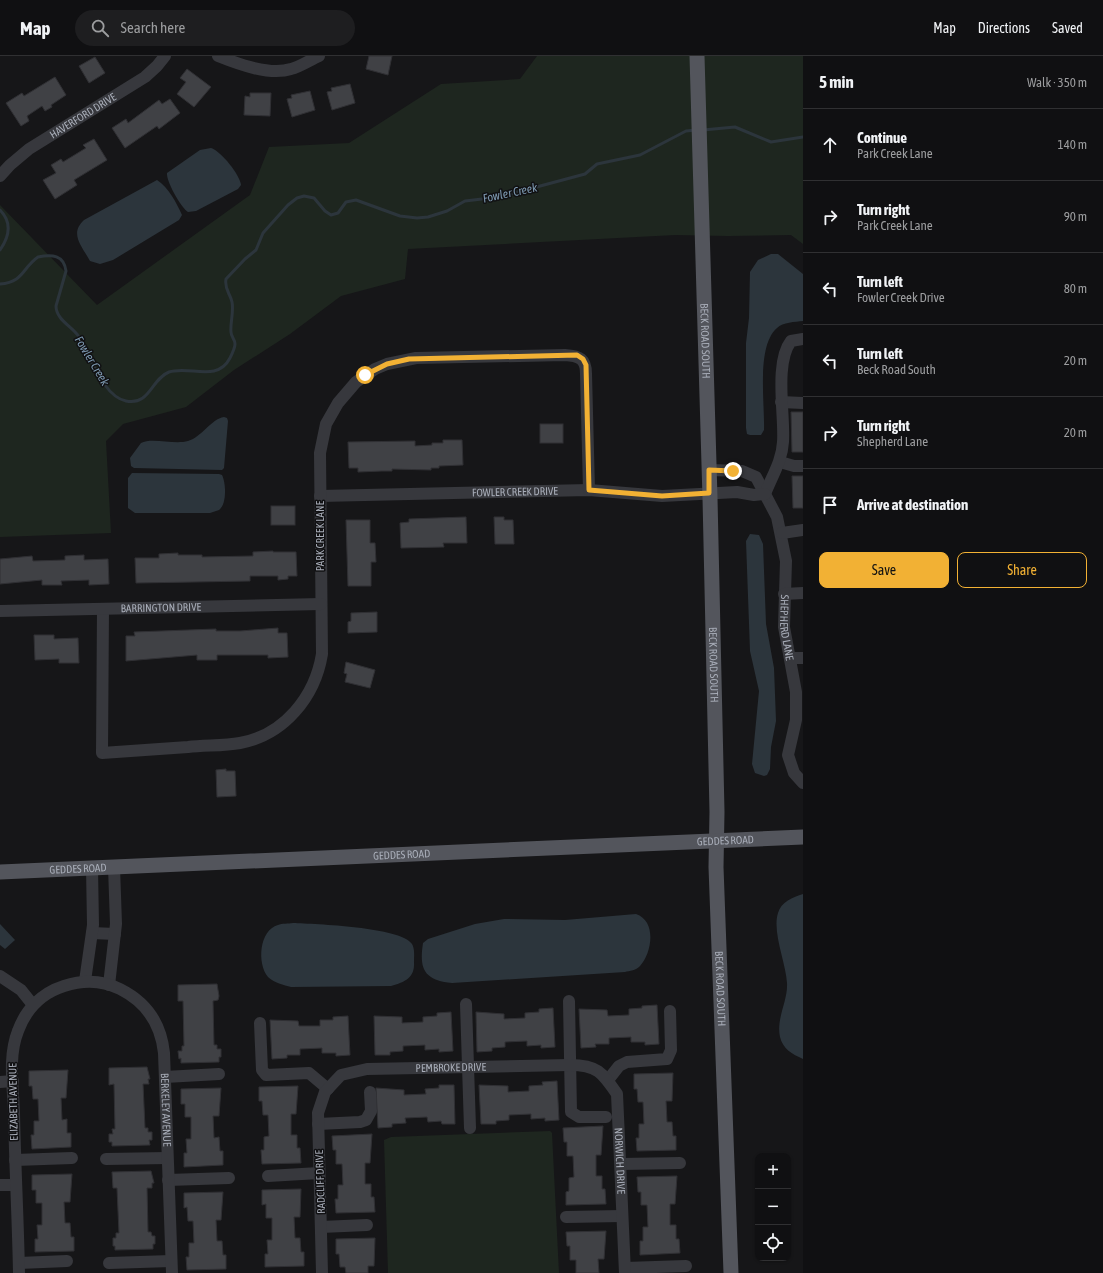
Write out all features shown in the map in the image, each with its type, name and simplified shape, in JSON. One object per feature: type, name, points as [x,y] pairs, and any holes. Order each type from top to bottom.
[{"type":"main road","name":"BECK ROAD SOUTH","points":[[696,56],[709,470],[717,812],[716,840],[730,1273]]},
{"type":"main road","name":"GEDDES ROAD","points":[[0,872],[803,837]]},
{"type":"street","name":"HAVERFORD DRIVE","points":[[0,176],[10,165],[29,149],[145,77],[165,56]]},
{"type":"street","points":[[218,56],[249,68],[270,70],[290,70],[319,56]]},
{"type":"street","points":[[709,493],[737,492],[754,495],[765,494],[780,462],[783,440],[781,402],[784,362],[788,346],[791,341],[803,339]]},
{"type":"street","name":"PARK CREEK LANE","points":[[103,609],[102,753],[239,743],[273,730],[300,706],[318,674],[322,654],[320,453],[323,438],[331,413],[347,391],[365,375],[387,364],[409,359],[444,357],[577,355],[583,359],[586,365],[589,490]]},
{"type":"street","points":[[781,402],[803,403]]},
{"type":"street","points":[[780,462],[794,466],[803,466]]},
{"type":"street","name":"SHEPHERD LANE","points":[[709,470],[742,471],[756,477],[777,517],[782,533],[786,561],[784,627],[796,692],[799,720],[788,755],[794,773],[803,783]]},
{"type":"street","name":"FOWLER CREEK DRIVE","points":[[320,496],[589,490],[662,496],[709,493]]},
{"type":"street","points":[[782,533],[803,530]]},
{"type":"street","points":[[784,594],[803,593]]},
{"type":"street","name":"BARRINGTON DRIVE","points":[[0,612],[321,604]]},
{"type":"street","points":[[790,658],[803,658]]},
{"type":"street","points":[[109,984],[115,934],[114,867]]},
{"type":"street","points":[[91,982],[92,868]]},
{"type":"street","points":[[92,933],[115,934]]},
{"type":"street","points":[[0,976],[21,990],[33,1005]]},
{"type":"street","name":"BERKELEY AVENUE","points":[[91,982],[109,984],[139,1000],[157,1024],[163,1040],[171,1267]]},
{"type":"street","name":"ELIZABETH AVENUE","points":[[19,1268],[15,1185],[13,1081],[13,1054],[16,1038],[22,1020],[33,1005],[49,993],[60,988],[91,982]]},
{"type":"street","points":[[569,1001],[571,1112],[579,1117],[606,1117]]},
{"type":"street","points":[[466,1004],[470,1128]]},
{"type":"street","points":[[608,1080],[619,1066],[627,1062],[668,1059],[671,1050],[670,1011]]},
{"type":"street","points":[[260,1023],[262,1070],[266,1075],[308,1073],[326,1091]]},
{"type":"street","name":"PEMBROKE DRIVE","points":[[326,1091],[341,1075],[367,1069],[570,1064],[584,1065]]},
{"type":"street","name":"NORWICH DRIVE","points":[[584,1065],[603,1073],[617,1094],[625,1270]]},
{"type":"street","points":[[165,1077],[218,1074]]},
{"type":"street","points":[[0,1082],[13,1081]]},
{"type":"street","name":"RADCLIFF DRIVE","points":[[322,1273],[318,1113],[326,1091]]},
{"type":"street","points":[[318,1124],[360,1122],[366,1120],[371,1111],[370,1092]]},
{"type":"street","points":[[15,1160],[72,1158]]},
{"type":"street","points":[[106,1159],[167,1158]]},
{"type":"street","points":[[621,1164],[680,1163]]},
{"type":"street","points":[[268,1176],[319,1173]]},
{"type":"street","points":[[168,1180],[229,1178]]},
{"type":"street","points":[[0,1185],[15,1185]]},
{"type":"street","points":[[566,1217],[622,1216]]},
{"type":"street","points":[[321,1227],[367,1225]]},
{"type":"street","points":[[19,1268],[67,1261]]},
{"type":"street","points":[[109,1263],[171,1267]]},
{"type":"street","points":[[625,1270],[686,1266]]},
{"type":"shaded area","points":[[537,56],[803,56],[803,244],[791,235],[675,235],[408,249],[405,279],[341,296],[290,334],[234,370],[186,407],[123,424],[106,441],[111,533],[0,537],[0,205],[97,305],[250,195],[269,147],[349,143],[441,84],[520,79]]},
{"type":"shaded area","points":[[211,148],[220,154],[229,164],[237,175],[241,185],[238,189],[196,211],[188,212],[174,194],[167,177],[167,173],[200,150]]},
{"type":"shaded area","points":[[157,180],[169,191],[175,200],[182,215],[179,220],[113,260],[100,264],[90,261],[78,240],[77,235],[77,230],[84,220]]},
{"type":"shaded area","points":[[771,254],[778,254],[803,274],[803,321],[782,325],[770,336],[766,348],[763,376],[764,430],[761,435],[750,435],[747,434],[746,428],[746,343],[749,318],[750,272],[758,260]]},
{"type":"shaded area","points":[[219,418],[227,418],[228,421],[224,468],[222,470],[134,468],[131,466],[130,458],[141,443],[146,441],[188,441],[198,436]]},
{"type":"shaded area","points":[[132,473],[219,474],[222,475],[224,483],[225,498],[222,507],[219,510],[210,513],[135,513],[128,508],[128,478]]},
{"type":"shaded area","points":[[750,534],[759,535],[763,544],[766,624],[774,668],[776,721],[771,747],[770,769],[767,775],[764,776],[755,773],[752,764],[759,691],[750,651],[746,541]]},
{"type":"shaded area","points":[[803,894],[803,1059],[788,1051],[783,1045],[780,1037],[779,1030],[787,983],[778,938],[777,921],[778,913],[782,906],[791,898]]},
{"type":"shaded area","points":[[636,914],[643,918],[647,923],[650,930],[650,946],[639,967],[631,971],[452,983],[429,976],[423,966],[423,943],[428,939],[475,924],[504,919],[565,920]]},
{"type":"shaded area","points":[[0,924],[15,940],[5,949],[0,945]]},
{"type":"shaded area","points":[[280,924],[319,924],[375,930],[405,938],[414,948],[413,972],[405,981],[391,986],[291,987],[282,985],[270,979],[264,971],[261,956],[262,948],[267,933],[272,928]]},
{"type":"shaded area","points":[[550,1131],[552,1133],[559,1273],[388,1273],[384,1140],[391,1137]]},
{"type":"building","points":[[369,56],[392,56],[388,75],[366,69]]},
{"type":"building","points":[[95,57],[105,73],[89,83],[79,66]]},
{"type":"building","points":[[187,69],[211,87],[194,107],[177,94],[186,82],[180,78]]},
{"type":"building","points":[[55,77],[66,95],[45,111],[42,106],[27,116],[29,121],[21,126],[6,103],[22,93],[24,96]]},
{"type":"building","points":[[350,84],[355,103],[332,110],[327,92],[332,91],[331,88]]},
{"type":"building","points":[[310,91],[315,110],[292,117],[287,99],[292,98],[291,95]]},
{"type":"building","points":[[250,93],[271,93],[270,116],[244,115],[245,96],[250,97]]},
{"type":"building","points":[[170,99],[180,113],[159,129],[157,126],[125,148],[112,128],[126,119],[128,123],[159,100],[162,104]]},
{"type":"building","points":[[94,139],[107,160],[74,180],[77,185],[55,199],[43,180],[56,173],[51,165],[61,159],[63,162],[86,148],[83,145]]},
{"type":"building","points":[[791,412],[803,412],[803,452],[792,452]]},
{"type":"building","points":[[540,424],[563,424],[563,443],[540,443]]},
{"type":"building","points":[[443,440],[462,440],[463,465],[439,466],[439,468],[431,468],[431,470],[392,469],[392,471],[358,472],[358,468],[349,468],[348,442],[415,441],[415,446],[443,443]]},
{"type":"building","points":[[792,476],[803,476],[803,508],[793,508]]},
{"type":"building","points":[[271,506],[295,506],[295,525],[271,525]]},
{"type":"building","points":[[466,517],[467,543],[443,543],[444,547],[401,548],[400,523],[409,522],[409,519]]},
{"type":"building","points":[[494,517],[504,517],[504,520],[513,520],[514,544],[495,544]]},
{"type":"building","points":[[346,520],[370,520],[370,543],[375,543],[376,562],[371,562],[371,586],[348,586]]},
{"type":"building","points":[[253,552],[296,552],[297,576],[288,576],[288,579],[278,580],[278,576],[250,576],[250,581],[136,583],[135,558],[159,558],[159,554],[178,553],[178,555],[202,555],[202,557],[253,556]]},
{"type":"building","points":[[84,555],[84,560],[108,559],[109,584],[89,585],[89,580],[61,581],[62,585],[42,585],[42,580],[0,584],[0,559],[32,556],[33,561],[65,560],[65,556]]},
{"type":"building","points":[[377,612],[377,632],[348,633],[348,622],[351,621],[351,613]]},
{"type":"building","points":[[278,628],[278,633],[287,633],[288,657],[268,658],[268,655],[217,655],[217,660],[197,660],[197,655],[126,661],[126,636],[135,636],[134,632],[216,629],[216,631],[240,631]]},
{"type":"building","points":[[34,635],[54,635],[54,639],[78,638],[79,663],[59,663],[59,659],[35,660]]},
{"type":"building","points":[[346,662],[375,670],[370,688],[345,682],[347,674],[344,673]]},
{"type":"building","points":[[226,769],[226,771],[235,771],[236,796],[217,797],[216,770]]},
{"type":"building","points":[[217,984],[219,996],[218,1000],[213,1001],[214,1045],[217,1045],[217,1049],[221,1049],[221,1057],[219,1057],[219,1062],[181,1063],[181,1058],[179,1059],[178,1051],[182,1051],[182,1046],[184,1046],[183,1001],[178,1001],[178,985]]},
{"type":"building","points":[[657,1005],[659,1044],[645,1045],[645,1042],[631,1042],[631,1037],[609,1038],[609,1044],[595,1044],[596,1047],[581,1048],[579,1009],[607,1010],[608,1016],[629,1015],[629,1009]]},
{"type":"building","points":[[553,1008],[555,1047],[541,1048],[541,1045],[527,1046],[527,1041],[505,1042],[505,1047],[492,1048],[492,1051],[477,1052],[476,1012],[504,1014],[504,1019],[525,1018],[525,1013],[539,1012],[539,1009]]},
{"type":"building","points":[[451,1012],[453,1051],[439,1052],[439,1049],[425,1050],[425,1045],[403,1046],[403,1051],[390,1052],[390,1055],[375,1055],[374,1016],[402,1017],[402,1023],[423,1022],[423,1017],[437,1016],[437,1013]]},
{"type":"building","points":[[348,1016],[350,1055],[336,1056],[336,1053],[322,1053],[322,1048],[300,1049],[300,1055],[287,1055],[287,1058],[272,1059],[270,1020],[298,1021],[299,1026],[320,1026],[320,1020],[333,1020],[333,1017]]},
{"type":"building","points":[[147,1067],[150,1079],[148,1079],[149,1084],[143,1084],[145,1128],[148,1128],[148,1132],[152,1132],[152,1140],[149,1140],[150,1145],[112,1146],[112,1142],[109,1142],[109,1134],[113,1134],[112,1129],[115,1129],[114,1084],[109,1085],[109,1068]]},
{"type":"building","points":[[68,1070],[66,1098],[61,1098],[62,1120],[67,1119],[67,1133],[71,1133],[71,1147],[32,1149],[31,1135],[34,1135],[34,1121],[39,1121],[38,1099],[33,1099],[32,1086],[29,1086],[29,1071]]},
{"type":"building","points":[[673,1073],[672,1101],[666,1101],[667,1122],[672,1122],[673,1136],[676,1136],[676,1150],[637,1151],[636,1138],[639,1138],[639,1124],[644,1124],[643,1102],[638,1102],[637,1089],[634,1089],[634,1074]]},
{"type":"building","points":[[557,1081],[559,1120],[545,1121],[545,1118],[531,1119],[531,1114],[509,1115],[509,1120],[496,1121],[496,1124],[481,1124],[479,1085],[508,1086],[508,1092],[529,1091],[529,1086],[543,1085],[542,1082]]},
{"type":"building","points":[[439,1085],[454,1085],[455,1124],[442,1124],[441,1121],[428,1122],[427,1117],[405,1118],[406,1123],[392,1124],[392,1127],[378,1128],[376,1088],[404,1090],[404,1095],[426,1094],[425,1089],[439,1088]]},
{"type":"building","points":[[298,1086],[296,1114],[291,1114],[291,1135],[297,1135],[297,1148],[300,1148],[301,1163],[262,1164],[261,1150],[264,1150],[264,1137],[269,1136],[268,1115],[263,1115],[262,1101],[259,1101],[259,1087]]},
{"type":"building","points":[[221,1088],[219,1116],[213,1116],[214,1138],[219,1137],[220,1151],[223,1151],[223,1165],[184,1167],[184,1153],[187,1153],[186,1139],[191,1139],[191,1117],[185,1117],[185,1104],[181,1104],[181,1089]]},
{"type":"building","points":[[603,1126],[601,1155],[596,1155],[596,1176],[602,1176],[602,1189],[605,1189],[606,1204],[566,1205],[566,1192],[569,1191],[569,1178],[574,1177],[573,1156],[567,1156],[567,1142],[564,1142],[563,1128]]},
{"type":"building","points":[[372,1134],[370,1163],[365,1163],[365,1184],[371,1184],[371,1197],[374,1197],[375,1212],[336,1213],[335,1199],[338,1199],[338,1185],[343,1185],[342,1164],[336,1164],[336,1150],[333,1150],[332,1136]]},
{"type":"building","points":[[151,1171],[154,1183],[152,1183],[152,1188],[147,1188],[148,1232],[151,1232],[152,1236],[155,1236],[155,1244],[153,1244],[153,1249],[115,1250],[115,1246],[113,1246],[113,1238],[116,1238],[116,1233],[119,1233],[117,1188],[113,1188],[112,1172]]},
{"type":"building","points":[[72,1174],[70,1202],[64,1202],[65,1223],[70,1223],[71,1237],[74,1237],[74,1251],[35,1252],[35,1239],[38,1239],[37,1225],[42,1225],[42,1203],[36,1203],[36,1190],[32,1190],[32,1175]]},
{"type":"building","points":[[677,1176],[675,1204],[670,1204],[670,1225],[676,1225],[676,1239],[679,1239],[680,1253],[640,1255],[640,1241],[643,1241],[643,1227],[648,1227],[647,1205],[641,1205],[641,1192],[638,1192],[637,1177]]},
{"type":"building","points":[[301,1189],[300,1217],[294,1217],[295,1238],[300,1238],[301,1252],[304,1252],[304,1266],[265,1267],[265,1254],[268,1254],[267,1240],[272,1240],[272,1218],[266,1218],[266,1204],[262,1205],[262,1190]]},
{"type":"building","points":[[223,1192],[221,1220],[216,1220],[217,1241],[222,1241],[223,1255],[226,1255],[226,1269],[187,1270],[186,1257],[189,1257],[189,1243],[194,1243],[193,1221],[188,1221],[187,1207],[184,1208],[184,1193]]},
{"type":"building","points":[[606,1231],[604,1259],[598,1259],[599,1273],[576,1273],[576,1260],[570,1260],[570,1246],[567,1246],[566,1232]]},
{"type":"building","points":[[375,1238],[374,1266],[368,1266],[368,1273],[346,1273],[345,1267],[340,1267],[339,1254],[336,1254],[336,1239]]},
{"type":"waterway","name":"Fowler Creek","points":[[703,130],[735,127],[771,142],[803,137]]},
{"type":"waterway","name":"Fowler Creek","points":[[0,284],[8,283],[14,280],[22,274],[38,257],[52,256],[60,259],[63,262],[66,271],[56,306],[59,315],[79,337],[98,374],[110,391],[118,398],[126,401],[140,400],[150,391],[163,375],[169,372],[177,370],[202,372],[218,370],[231,356],[235,344],[231,332],[233,310],[232,302],[226,288],[226,279],[256,250],[263,233],[288,205],[297,198],[304,196],[314,198],[325,211],[331,215],[338,213],[346,202],[356,200],[400,216],[417,218],[428,217],[447,211],[465,201],[499,197],[585,174],[597,164],[640,155],[686,131],[696,130]]},
{"type":"waterway","name":"Fowler Creek","points":[[0,210],[7,220],[8,225],[6,240],[0,250]]},
{"type":"route","points":[[365,375],[387,364],[409,359],[429,357],[577,355],[583,359],[586,365],[589,490],[662,496],[709,493],[709,470],[733,471]]}]
